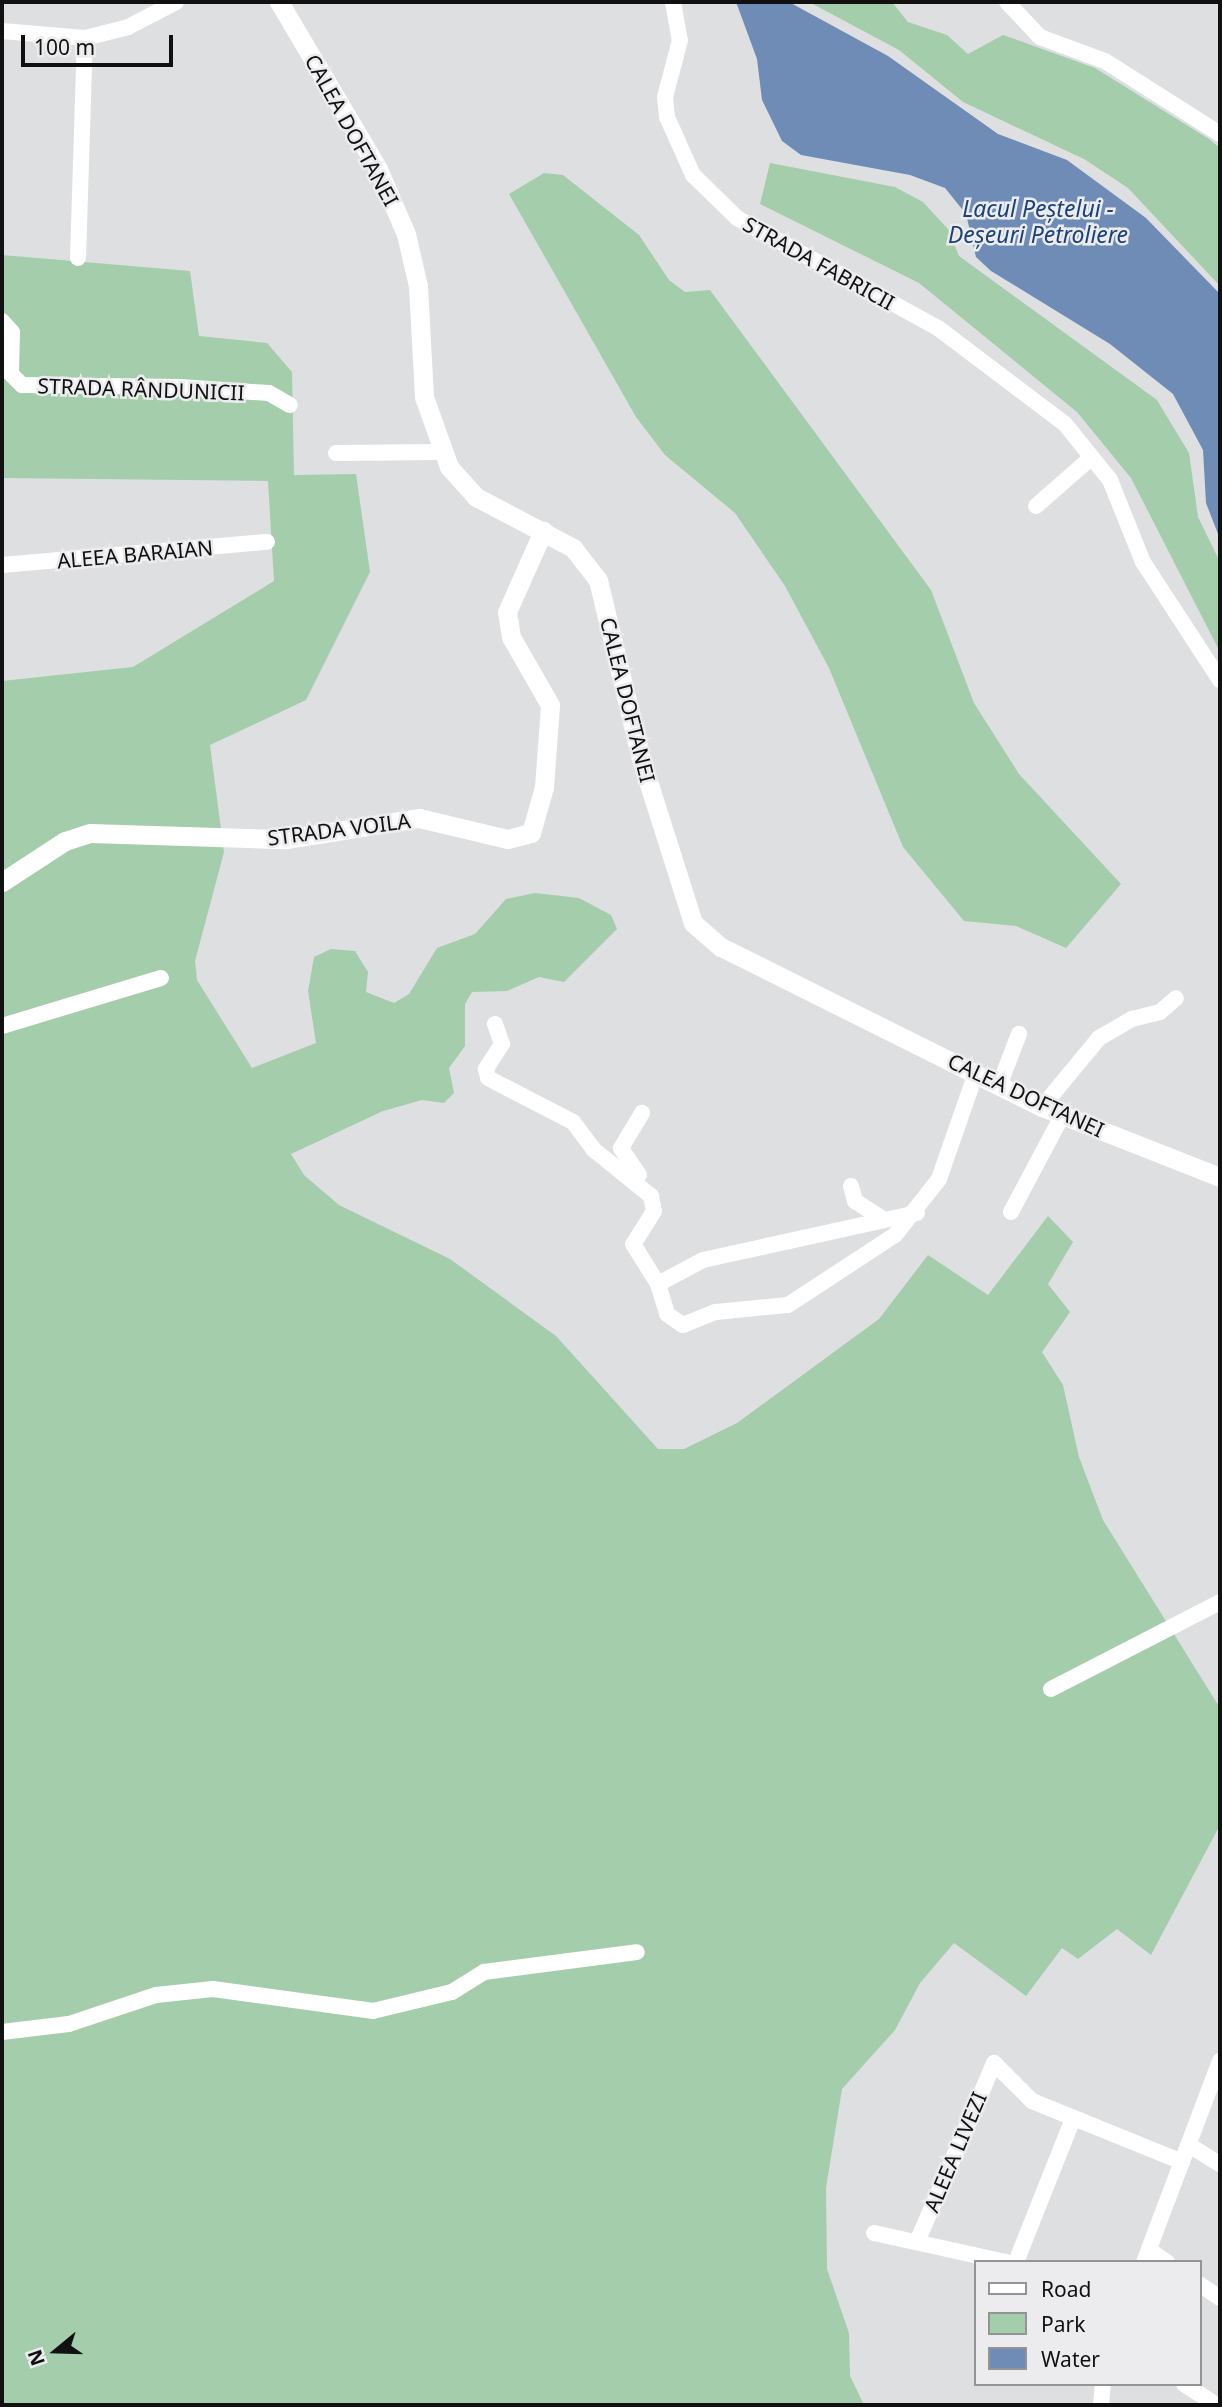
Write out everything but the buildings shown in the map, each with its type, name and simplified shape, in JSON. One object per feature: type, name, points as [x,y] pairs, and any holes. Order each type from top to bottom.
[{"type":"main road","name":"CALEA DOFTANEI","points":[[279,2],[378,169],[406,234],[418,286],[424,397],[441,452],[476,497],[581,554],[598,580],[644,771],[681,893],[700,931],[1042,1107],[1220,1177]]},
{"type":"main road","name":"STRADA VOILA","points":[[5,876],[65,841],[98,832],[286,839],[434,818],[508,839],[531,832],[544,787],[550,705],[511,637],[507,612],[542,531]]},
{"type":"street","points":[[2,31],[85,38],[128,27],[176,2]]},
{"type":"street","name":"STRADA FABRICII","points":[[673,2],[680,40],[665,97],[667,117],[681,155],[707,192],[772,239],[962,344],[1033,396],[1092,457],[1115,490],[1149,573],[1220,680]]},
{"type":"street","points":[[1013,5],[1040,37],[1105,61],[1220,134]]},
{"type":"street","points":[[78,258],[85,38]]},
{"type":"street","name":"STRADA RÂNDUNICII","points":[[2,321],[12,332],[11,374],[22,385],[180,387],[269,393],[290,405]]},
{"type":"street","points":[[336,453],[441,452]]},
{"type":"street","points":[[1036,506],[1092,457]]},
{"type":"street","name":"ALEEA BARAIAN","points":[[2,565],[267,542]]},
{"type":"street","points":[[2,1026],[162,978]]},
{"type":"street","points":[[1042,1107],[1099,1038],[1132,1019],[1160,1013],[1176,998]]},
{"type":"street","points":[[495,1024],[502,1044],[486,1069],[488,1078],[573,1122],[593,1149],[651,1196]]},
{"type":"street","points":[[999,1086],[1019,1034]]},
{"type":"street","points":[[642,1113],[621,1148],[651,1196],[654,1210],[633,1244],[658,1284],[667,1314],[683,1325],[716,1312],[772,1311],[833,1280],[917,1213],[939,1179],[976,1073]]},
{"type":"street","points":[[1011,1212],[1062,1116]]},
{"type":"street","points":[[850,1186],[855,1201],[883,1219]]},
{"type":"street","points":[[658,1284],[703,1261],[796,1244],[883,1219],[917,1213]]},
{"type":"street","points":[[1051,1689],[1220,1602]]},
{"type":"street","points":[[2,2032],[69,2024],[156,1995],[213,1989],[373,2011],[452,1992],[484,1972],[637,1952]]},
{"type":"street","points":[[1147,2256],[1220,2061]]},
{"type":"street","name":"ALEEA LIVEZI","points":[[917,2242],[994,2063],[1032,2101],[1072,2120]]},
{"type":"street","points":[[1017,2260],[1072,2120],[1182,2162]]},
{"type":"street","points":[[1189,2145],[1220,2164]]},
{"type":"street","points":[[874,2233],[997,2260]]},
{"type":"street","points":[[1201,2285],[1220,2298]]},
{"type":"street","points":[[1101,2405],[1103,2386]]},
{"type":"street","points":[[1187,2386],[1216,2405]]},
{"type":"green space","points":[[809,2],[892,2],[908,22],[947,35],[968,54],[1003,35],[1012,38],[1095,68],[1209,139],[1220,148],[1220,286],[1128,188],[1084,159],[963,102],[899,50]]},
{"type":"green space","points":[[770,163],[895,187],[923,202],[948,229],[959,256],[1157,400],[1189,453],[1198,517],[1220,562],[1220,652],[1131,478],[1077,412],[919,283],[760,204]]},
{"type":"green space","points":[[544,173],[563,175],[639,235],[669,280],[685,292],[710,290],[931,590],[974,703],[1019,774],[1121,884],[1066,948],[1016,926],[964,921],[903,847],[829,668],[785,586],[735,513],[665,455],[636,417],[509,194]]},
{"type":"green space","points":[[2,255],[190,271],[199,336],[267,343],[292,372],[294,475],[356,474],[370,572],[306,700],[210,745],[224,852],[195,961],[197,980],[252,1068],[316,1043],[308,991],[314,957],[331,949],[355,951],[368,972],[366,992],[394,1003],[409,994],[437,948],[475,934],[506,899],[535,893],[579,898],[611,915],[617,929],[564,982],[539,977],[507,991],[472,992],[465,1004],[465,1046],[449,1068],[454,1093],[444,1103],[422,1100],[383,1111],[291,1154],[304,1175],[339,1205],[450,1259],[556,1336],[658,1449],[684,1449],[737,1423],[879,1319],[928,1255],[988,1295],[1048,1216],[1073,1242],[1048,1284],[1070,1312],[1042,1352],[1063,1385],[1079,1457],[1103,1520],[1220,1708],[1220,1825],[1151,1955],[1117,1929],[1078,1959],[1062,1948],[1026,1996],[954,1943],[920,1983],[895,2030],[842,2089],[826,2188],[827,2269],[849,2333],[850,2376],[864,2405],[2,2405],[2,681],[133,667],[274,581],[268,481],[2,478]]},
{"type":"water","name":"Lacul Peștelui - Deșeuri Petroliere","points":[[736,2],[789,2],[888,56],[998,134],[1067,160],[1146,218],[1220,294],[1220,539],[1206,503],[1203,450],[1173,394],[1110,344],[991,271],[976,257],[966,214],[945,188],[910,175],[801,155],[782,141],[762,100],[757,59]]}]
